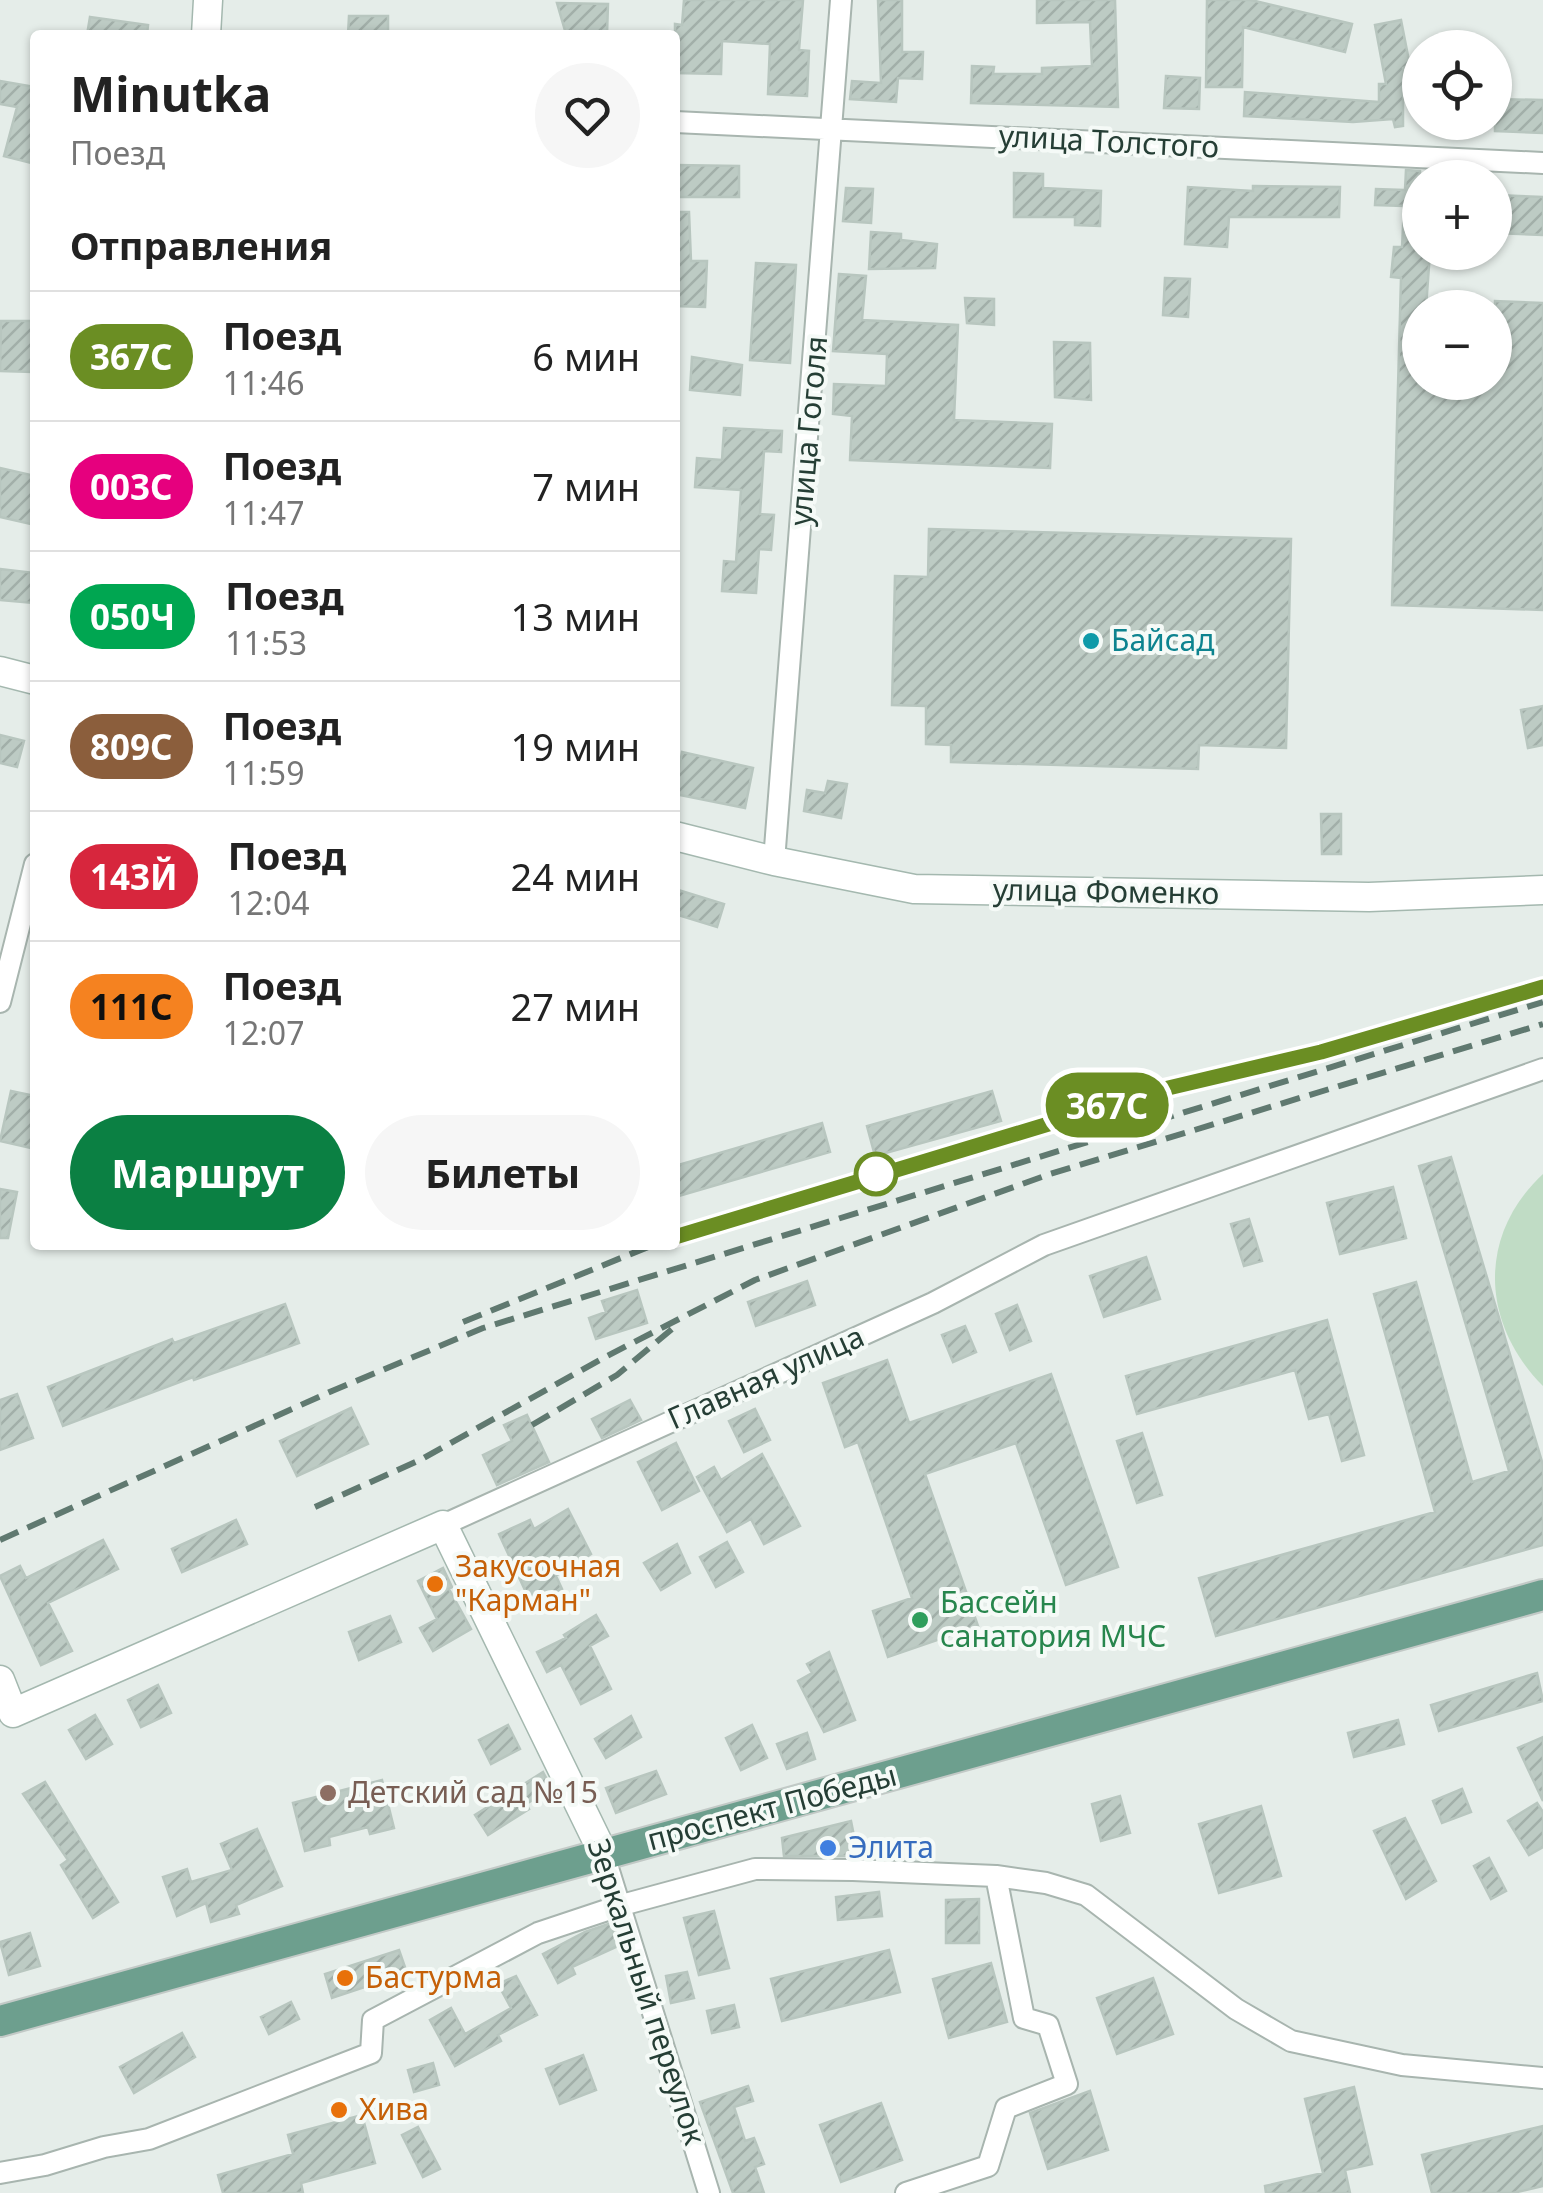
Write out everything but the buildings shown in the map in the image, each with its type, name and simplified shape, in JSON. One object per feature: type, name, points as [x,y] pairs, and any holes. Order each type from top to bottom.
[{"type":"main road","name":"проспект Победы","points":[[0,2021],[1543,1596]]},
{"type":"street","points":[[206,30],[208,0]]},
{"type":"street","name":"улица Гоголя","points":[[774,861],[841,0]]},
{"type":"street","name":"улица Толстого","points":[[680,122],[1543,164]]},
{"type":"street","points":[[0,672],[30,679]]},
{"type":"street","name":"улица Фоменко","points":[[680,837],[914,889],[1369,897],[1543,890]]},
{"type":"street","points":[[0,1002],[30,884]]},
{"type":"street","name":"Главная улица","points":[[6,1715],[443,1526],[933,1303],[1044,1245],[1543,1070]]},
{"type":"street","name":"Зеркальный переулок","points":[[443,1526],[596,1832],[622,1905],[709,2193]]},
{"type":"street","points":[[0,1680],[6,1715]]},
{"type":"street","points":[[0,2173],[148,2138],[370,2053],[373,2020],[538,1933],[622,1905],[755,1869],[996,1876],[1046,1883],[1086,1896],[1236,2009],[1291,2041],[1402,2065],[1543,2078]]},
{"type":"street","points":[[906,2193],[988,2166],[1006,2108],[1067,2084],[1048,2025],[1024,2018],[996,1876]]},
{"type":"green space","points":[[1543,1174],[1543,1386],[1522,1362],[1508,1335],[1498,1308],[1495,1280],[1506,1224]]},
{"type":"railway","points":[[0,1540],[332,1391],[483,1328],[1543,1002]]},
{"type":"railway","points":[[680,1235],[1163,1089],[1321,1052],[1481,1006]]},
{"type":"railway","points":[[315,1507],[420,1460],[607,1356],[755,1280],[1050,1174],[1543,1024]]},
{"type":"railway","points":[[463,1322],[641,1250]]},
{"type":"railway","points":[[532,1425],[617,1375],[672,1329]]},
{"type":"train","name":"367С","points":[[680,1235],[1164,1089],[1321,1052],[1543,987]]},
{"type":"place","name":"Байсад","points":[[1091,641]]},
{"type":"place","name":"Закусочная \"Карман\"","points":[[435,1584]]},
{"type":"place","name":"Бассейн санатория МЧС","points":[[920,1620]]},
{"type":"place","name":"Детский сад №15","points":[[328,1793]]},
{"type":"place","name":"Элита","points":[[828,1848]]},
{"type":"place","name":"Бастурма","points":[[345,1978]]},
{"type":"place","name":"Хива","points":[[339,2110]]}]
